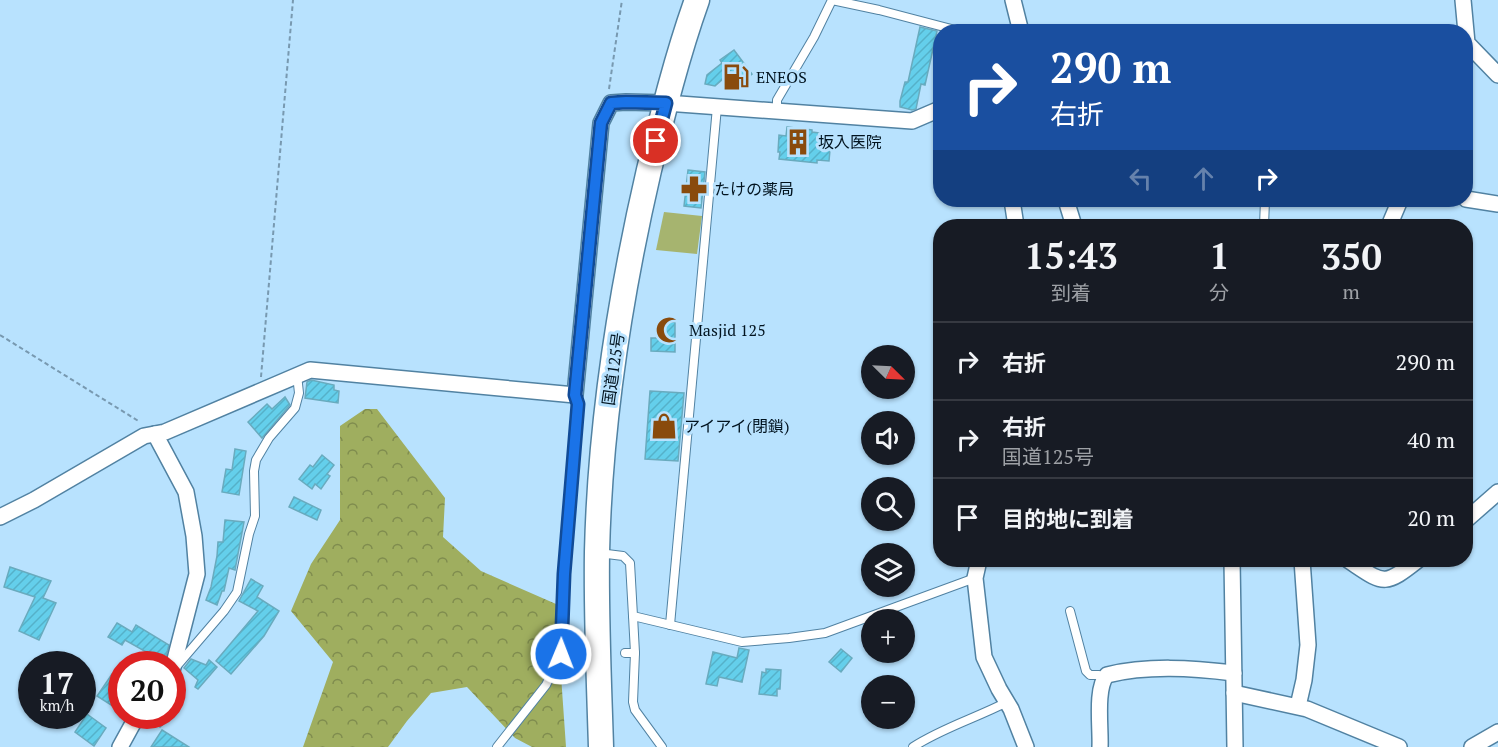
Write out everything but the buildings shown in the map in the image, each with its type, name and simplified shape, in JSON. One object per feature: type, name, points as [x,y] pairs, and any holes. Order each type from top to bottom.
[{"type":"highway","name":"国道125号","points":[[601,747],[597,553],[601,471],[610,377],[632,250],[666,103],[697,0]]},
{"type":"street","points":[[1013,0],[1019,24]]},
{"type":"street","points":[[1463,0],[1465,24]]},
{"type":"street","points":[[1473,50],[1498,75]]},
{"type":"street","points":[[0,516],[34,500],[144,436],[165,432],[310,370],[575,395],[601,123],[611,103],[666,103],[912,120],[933,112]]},
{"type":"street","points":[[1473,200],[1498,204]]},
{"type":"street","points":[[155,434],[186,492],[195,545],[197,574],[178,651]]},
{"type":"street","points":[[1473,514],[1498,492]]},
{"type":"street","points":[[977,567],[975,578],[984,657],[1007,702],[1026,747]]},
{"type":"street","points":[[1232,567],[1235,747]]},
{"type":"street","points":[[1298,706],[1308,645],[1302,567]]},
{"type":"street","points":[[1359,567],[1377,579],[1387,580],[1409,567]]},
{"type":"street","points":[[1101,747],[1100,692],[1104,677],[1144,669],[1198,669],[1234,673]]},
{"type":"street","points":[[1234,693],[1298,706],[1395,746]]},
{"type":"street","points":[[120,747],[130,729]]},
{"type":"street","points":[[1472,747],[1498,732]]},
{"type":"lane","points":[[777,111],[777,100],[832,0],[933,24]]},
{"type":"lane","points":[[670,625],[717,106]]},
{"type":"lane","points":[[186,656],[237,592],[255,516],[254,471],[256,460],[269,438],[295,408],[299,393],[297,375]]},
{"type":"lane","points":[[497,747],[546,685],[561,654],[564,574],[578,404],[575,395]]},
{"type":"lane","points":[[597,553],[623,556],[630,563],[635,653],[633,702],[635,710],[662,747]]},
{"type":"lane","points":[[633,616],[742,642],[825,633],[975,578]]},
{"type":"lane","points":[[1070,611],[1086,671],[1089,675],[1104,677]]},
{"type":"lane","points":[[625,653],[635,653]]},
{"type":"lane","points":[[561,654],[573,654]]},
{"type":"lane","points":[[913,747],[926,738],[1007,702]]},
{"type":"path","points":[[259,392],[293,0]]},
{"type":"path","points":[[611,103],[609,92],[622,0]]},
{"type":"path","points":[[0,335],[147,426],[155,434]]},
{"type":"green space","points":[[664,212],[702,216],[697,254],[656,250]]},
{"type":"green space","points":[[365,409],[377,409],[445,498],[443,537],[481,571],[556,604],[566,747],[532,747],[515,738],[467,687],[431,693],[388,747],[303,747],[333,662],[291,611],[311,564],[340,520],[340,426]]},
{"type":"place","name":"ENEOS","points":[[736,77]]},
{"type":"place","name":"坂入医院","points":[[798,142]]},
{"type":"place","name":"たけの薬局","points":[[694,189]]},
{"type":"place","name":"Masjid 125","points":[[669,330]]},
{"type":"place","name":"アイアイ(閉鎖)","points":[[664,426]]},
{"type":"route","points":[[561,654],[564,574],[578,404],[575,395],[601,123],[604,113],[611,103],[666,103],[656,141]]}]
